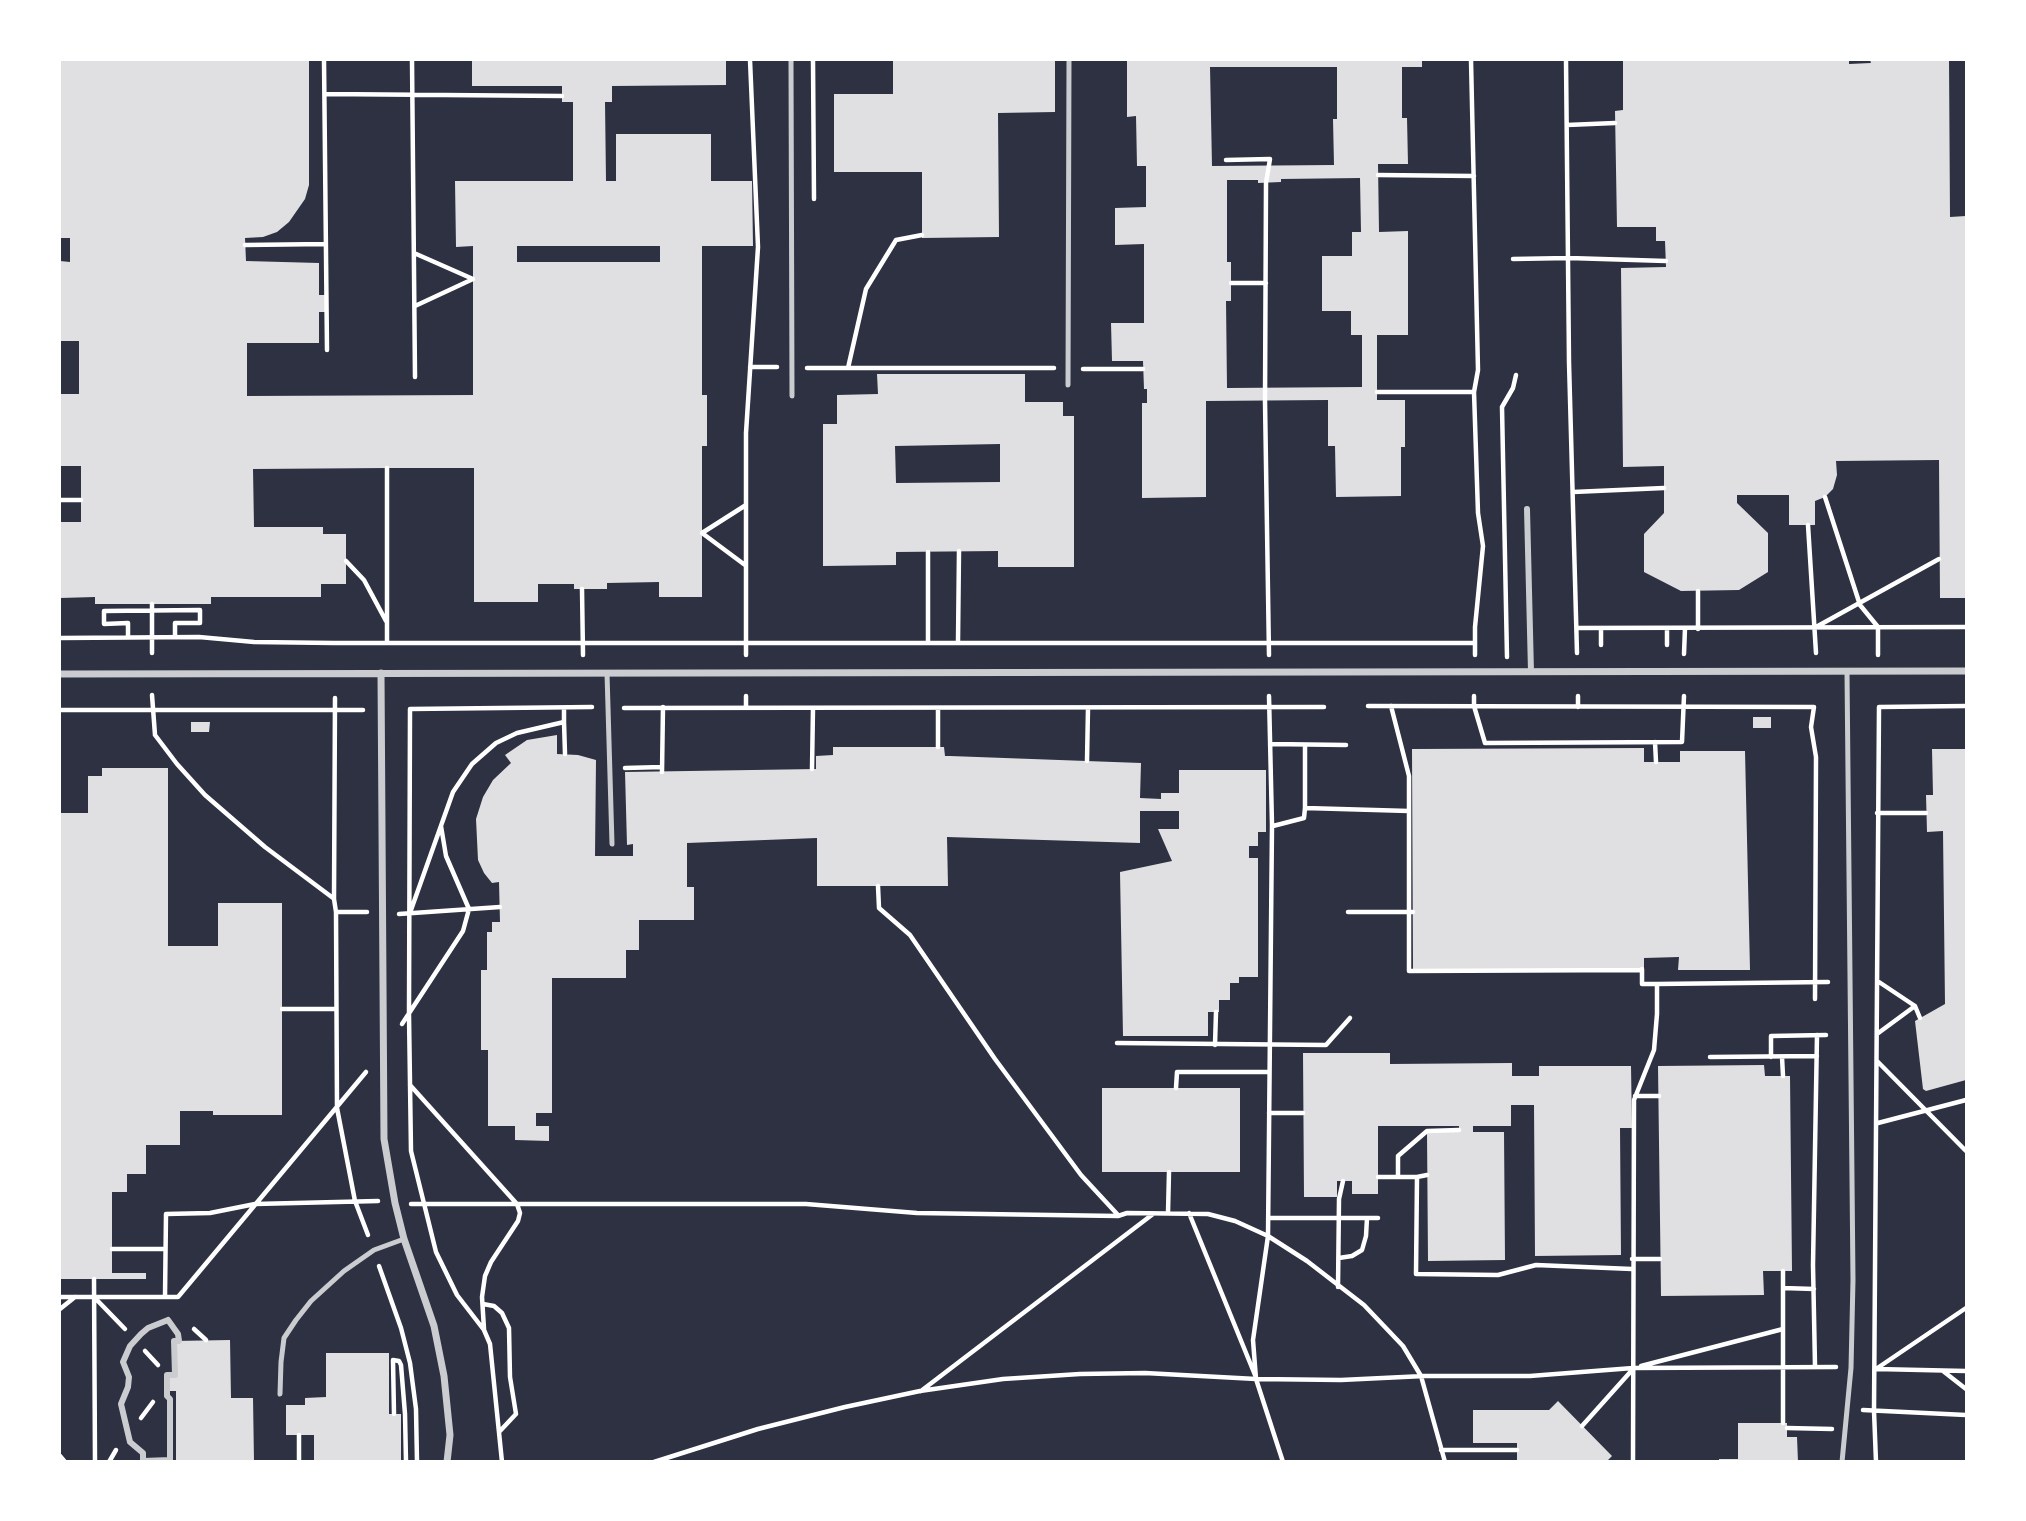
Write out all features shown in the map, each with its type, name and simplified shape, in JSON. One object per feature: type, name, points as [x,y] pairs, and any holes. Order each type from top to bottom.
[{"type":"street","points":[[1527,509],[1531,672]]},
{"type":"street","points":[[60,674],[1966,671]]},
{"type":"street","points":[[381,673],[384,1139],[404,1239],[434,1326],[444,1376],[450,1435],[447,1461]]},
{"type":"street","points":[[168,1320],[178,1334],[179,1341],[174,1341],[175,1375],[167,1375],[167,1396],[170,1399],[170,1460],[143,1461],[143,1453],[130,1442],[121,1404],[126,1395],[129,1377],[123,1362],[130,1346],[148,1328],[168,1320]]},
{"type":"lane","points":[[791,60],[792,396]]},
{"type":"lane","points":[[1068,385],[1069,60]]},
{"type":"lane","points":[[1842,1461],[1851,1368],[1853,1280],[1847,672]]},
{"type":"lane","points":[[607,673],[612,844]]},
{"type":"lane","points":[[280,1394],[284,1338],[311,1301],[344,1270],[374,1250],[404,1239]]},
{"type":"path","points":[[324,60],[327,350]]},
{"type":"path","points":[[412,60],[415,377]]},
{"type":"path","points":[[746,655],[746,433],[758,247],[750,60]]},
{"type":"path","points":[[813,60],[814,198]]},
{"type":"path","points":[[1471,60],[1479,370],[1474,392],[1478,513],[1483,546],[1475,655]]},
{"type":"path","points":[[1566,60],[1577,653]]},
{"type":"path","points":[[325,94],[562,96]]},
{"type":"path","points":[[1567,125],[1615,123]]},
{"type":"path","points":[[1226,160],[1270,159],[1266,183],[1265,401],[1269,655]]},
{"type":"path","points":[[1378,176],[1474,176]]},
{"type":"path","points":[[848,368],[866,289],[896,240],[922,235]]},
{"type":"path","points":[[245,245],[326,244]]},
{"type":"path","points":[[414,253],[473,279],[415,306]]},
{"type":"path","points":[[1513,259],[1666,261]]},
{"type":"path","points":[[1231,283],[1266,283]]},
{"type":"path","points":[[750,367],[1143,369]]},
{"type":"path","points":[[1507,672],[1502,407],[1513,388],[1516,375]]},
{"type":"path","points":[[1377,392],[1474,392]]},
{"type":"path","points":[[387,468],[387,643]]},
{"type":"path","points":[[1573,492],[1664,488]]},
{"type":"path","points":[[1825,497],[1860,605],[1878,627],[1878,655]]},
{"type":"path","points":[[60,500],[81,500]]},
{"type":"path","points":[[746,505],[702,533],[746,565]]},
{"type":"path","points":[[1808,525],[1816,653]]},
{"type":"path","points":[[958,642],[959,551]]},
{"type":"path","points":[[928,552],[928,642]]},
{"type":"path","points":[[1815,628],[1939,559]]},
{"type":"path","points":[[346,561],[364,580],[387,623]]},
{"type":"path","points":[[582,589],[583,655]]},
{"type":"path","points":[[1698,591],[1698,629]]},
{"type":"path","points":[[152,607],[152,653]]},
{"type":"path","points":[[128,637],[128,623],[104,624],[104,611],[152,607],[200,610],[200,623],[175,623],[175,637]]},
{"type":"path","points":[[1577,628],[1966,627]]},
{"type":"path","points":[[1601,628],[1601,645]]},
{"type":"path","points":[[1667,628],[1667,645]]},
{"type":"path","points":[[1684,654],[1685,628]]},
{"type":"path","points":[[60,638],[175,637],[334,643],[746,642],[802,645],[876,642],[1475,643]]},
{"type":"path","points":[[876,642],[876,649]]},
{"type":"path","points":[[334,643],[334,655]]},
{"type":"path","points":[[410,643],[410,655]]},
{"type":"path","points":[[152,695],[155,736],[205,795],[265,847],[334,899]]},
{"type":"path","points":[[746,696],[746,708]]},
{"type":"path","points":[[1256,1380],[1253,1340],[1269,1218],[1272,825],[1269,696]]},
{"type":"path","points":[[1474,696],[1474,706],[1485,743],[1682,742],[1684,696]]},
{"type":"path","points":[[1578,696],[1578,707]]},
{"type":"path","points":[[335,698],[337,1108],[355,1201],[370,1239]]},
{"type":"path","points":[[584,700],[584,707]]},
{"type":"path","points":[[1368,706],[1814,707],[1811,727],[1816,757],[1815,999]]},
{"type":"path","points":[[1391,706],[1409,776],[1409,971],[1642,970],[1642,984],[1828,982]]},
{"type":"path","points":[[1876,1461],[1877,813],[1880,707],[1966,706]]},
{"type":"path","points":[[502,1461],[490,1344],[484,1330],[457,1296],[445,1275],[436,1252],[411,1152],[410,709],[592,707]]},
{"type":"path","points":[[610,769],[662,769],[663,707]]},
{"type":"path","points":[[624,708],[1324,707]]},
{"type":"path","points":[[564,708],[565,754]]},
{"type":"path","points":[[812,769],[813,708]]},
{"type":"path","points":[[938,708],[938,747]]},
{"type":"path","points":[[1087,761],[1088,708]]},
{"type":"path","points":[[60,710],[363,710]]},
{"type":"path","points":[[60,716],[68,710]]},
{"type":"path","points":[[410,914],[453,792],[472,764],[496,743],[517,733],[564,722]]},
{"type":"path","points":[[1656,742],[1656,762]]},
{"type":"path","points":[[1270,744],[1346,745]]},
{"type":"path","points":[[1272,825],[1304,818],[1305,746]]},
{"type":"path","points":[[1305,808],[1409,811]]},
{"type":"path","points":[[1877,813],[1926,813]]},
{"type":"path","points":[[409,1015],[463,931],[469,909],[446,856],[440,825]]},
{"type":"path","points":[[878,886],[879,908],[910,935],[995,1059],[1073,1164],[1118,1216]]},
{"type":"path","points":[[396,914],[500,907]]},
{"type":"path","points":[[336,912],[372,912]]},
{"type":"path","points":[[1348,912],[1411,912]]},
{"type":"path","points":[[1878,982],[1915,1006],[1920,1018]]},
{"type":"path","points":[[1633,1461],[1632,1259],[1635,1097],[1654,1050],[1657,984]]},
{"type":"path","points":[[1876,1035],[1915,1006]]},
{"type":"path","points":[[282,1009],[335,1009]]},
{"type":"path","points":[[1215,1045],[1216,1013]]},
{"type":"path","points":[[1117,1043],[1326,1045],[1350,1018]]},
{"type":"path","points":[[1771,1057],[1771,1035],[1826,1035]]},
{"type":"path","points":[[1815,1366],[1816,1035]]},
{"type":"path","points":[[1710,1057],[1816,1056]]},
{"type":"path","points":[[1782,1057],[1783,1076]]},
{"type":"path","points":[[1877,1060],[1966,1150]]},
{"type":"path","points":[[60,1297],[178,1297],[372,1065]]},
{"type":"path","points":[[1176,1088],[1177,1072],[1269,1072]]},
{"type":"path","points":[[409,1084],[517,1204],[520,1213],[518,1221],[485,1276],[484,1330]]},
{"type":"path","points":[[1635,1097],[1658,1096]]},
{"type":"path","points":[[1878,1123],[1966,1100]]},
{"type":"path","points":[[1269,1113],[1303,1113]]},
{"type":"path","points":[[1398,1177],[1398,1156],[1427,1131],[1459,1130]]},
{"type":"path","points":[[1168,1213],[1169,1172]]},
{"type":"path","points":[[1378,1177],[1427,1175]]},
{"type":"path","points":[[1417,1177],[1416,1274],[1498,1275],[1536,1265],[1632,1269]]},
{"type":"path","points":[[1338,1287],[1339,1218],[1343,1181]]},
{"type":"path","points":[[165,1297],[166,1214],[210,1213],[255,1204],[383,1201]]},
{"type":"path","points":[[410,1205],[806,1204],[917,1213],[1118,1216],[1127,1213],[1208,1214],[1236,1221],[1268,1236],[1307,1261],[1364,1305],[1404,1346],[1421,1376],[1445,1461]]},
{"type":"path","points":[[1189,1213],[1256,1380],[1283,1461]]},
{"type":"path","points":[[920,1391],[1154,1214]]},
{"type":"path","points":[[1269,1218],[1378,1218]]},
{"type":"path","points":[[1339,1258],[1352,1256],[1362,1250],[1367,1218]]},
{"type":"path","points":[[112,1249],[165,1249]]},
{"type":"path","points":[[1632,1259],[1660,1259]]},
{"type":"path","points":[[379,1265],[410,1363],[416,1409],[417,1461]]},
{"type":"path","points":[[1783,1272],[1785,1426],[1823,1428]]},
{"type":"path","points":[[94,1279],[95,1461]]},
{"type":"path","points":[[1783,1288],[1814,1289]]},
{"type":"path","points":[[60,1309],[76,1297]]},
{"type":"path","points":[[483,1304],[494,1306],[502,1312],[509,1328],[510,1377],[516,1414],[500,1432]]},
{"type":"path","points":[[1875,1369],[1966,1308]]},
{"type":"path","points":[[1583,1426],[1633,1368],[1783,1329]]},
{"type":"path","points":[[394,1414],[393,1360],[399,1361],[401,1365],[406,1461]]},
{"type":"path","points":[[654,1461],[758,1429],[920,1391],[1003,1380],[1080,1374],[1145,1373],[1256,1380],[1341,1380],[1421,1376],[1530,1376],[1633,1368],[1841,1367]]},
{"type":"path","points":[[1864,1370],[1966,1371]]},
{"type":"path","points":[[1942,1371],[1966,1389]]},
{"type":"path","points":[[1858,1410],[1966,1415]]},
{"type":"path","points":[[299,1435],[299,1461]]},
{"type":"path","points":[[1441,1450],[1517,1450]]},
{"type":"path","points":[[60,1456],[65,1461]]},
{"type":"building","points":[[60,60],[309,60],[309,185],[305,199],[289,222],[277,232],[263,237],[245,238],[246,261],[319,263],[319,295],[326,295],[326,312],[319,312],[319,343],[247,343],[247,396],[473,395],[473,246],[456,247],[455,181],[573,181],[573,102],[562,102],[562,86],[472,86],[472,60],[726,60],[726,85],[612,86],[612,102],[605,102],[606,181],[616,181],[616,134],[711,134],[711,181],[752,181],[753,246],[702,246],[702,395],[707,395],[707,446],[702,446],[702,597],[659,597],[659,582],[607,583],[607,589],[574,589],[574,584],[538,584],[538,602],[474,602],[474,468],[387,468],[253,469],[254,527],[323,527],[323,534],[346,534],[346,584],[321,584],[321,597],[211,597],[211,604],[95,604],[95,597],[60,598],[60,522],[81,522],[81,466],[60,466],[60,394],[79,394],[79,341],[60,341],[60,261],[70,262],[70,238],[60,238]],"holes":[[[517,246],[660,246],[660,262],[517,262]]]},
{"type":"building","points":[[893,60],[1055,60],[1055,112],[998,113],[999,237],[922,238],[922,172],[834,172],[834,94],[893,94]]},
{"type":"building","points":[[1127,60],[1422,60],[1422,67],[1402,67],[1402,118],[1407,118],[1408,164],[1378,164],[1379,232],[1408,231],[1408,335],[1377,335],[1377,400],[1405,400],[1401,496],[1336,497],[1335,446],[1328,446],[1328,400],[1206,401],[1206,497],[1142,498],[1142,403],[1147,403],[1143,361],[1112,361],[1111,323],[1144,323],[1144,244],[1115,245],[1115,208],[1146,207],[1146,166],[1137,166],[1136,116],[1127,117]],"holes":[[[1210,67],[1337,67],[1337,119],[1333,119],[1334,165],[1212,166]],[[1360,178],[1361,232],[1352,232],[1352,256],[1322,256],[1322,311],[1351,311],[1351,335],[1362,335],[1362,387],[1227,388],[1226,301],[1231,301],[1231,262],[1227,262],[1227,180],[1258,180],[1258,183],[1281,182],[1281,179]]]},
{"type":"building","points":[[1623,60],[1849,60],[1849,64],[1871,63],[1870,60],[1949,60],[1950,217],[1966,216],[1966,598],[1940,598],[1939,460],[1836,461],[1837,475],[1833,489],[1825,497],[1815,501],[1815,525],[1789,525],[1789,495],[1737,495],[1737,503],[1768,533],[1768,572],[1739,590],[1681,591],[1644,572],[1644,534],[1664,513],[1664,466],[1623,467],[1621,268],[1666,267],[1665,241],[1656,241],[1656,227],[1617,227],[1615,111],[1623,110]]},
{"type":"building","points":[[877,374],[1025,374],[1025,402],[1063,402],[1063,416],[1074,416],[1074,567],[998,567],[998,551],[896,552],[896,565],[823,566],[823,424],[837,424],[837,395],[878,394]],"holes":[[[1000,444],[1000,482],[896,483],[895,446]]]},
{"type":"building","points":[[1753,717],[1771,717],[1771,728],[1753,728]]},
{"type":"building","points":[[191,722],[210,722],[209,732],[191,732]]},
{"type":"building","points":[[557,735],[557,754],[578,755],[596,760],[595,856],[633,856],[633,844],[627,845],[625,772],[816,769],[816,756],[833,755],[833,747],[944,747],[945,756],[1141,763],[1140,798],[1161,799],[1161,793],[1179,793],[1179,770],[1266,770],[1266,832],[1258,832],[1258,846],[1249,846],[1249,858],[1258,858],[1258,977],[1239,977],[1239,983],[1230,983],[1230,1000],[1219,1000],[1219,1012],[1208,1012],[1208,1036],[1123,1036],[1120,872],[1172,861],[1158,829],[1179,829],[1179,811],[1140,811],[1140,843],[947,837],[948,886],[817,886],[817,838],[687,843],[687,887],[694,887],[694,920],[639,920],[639,950],[626,950],[626,978],[552,978],[552,1113],[536,1113],[536,1126],[549,1126],[549,1141],[515,1140],[515,1126],[488,1126],[488,1050],[481,1050],[481,970],[487,970],[487,932],[492,932],[492,922],[500,922],[499,882],[492,883],[478,860],[476,819],[483,797],[493,780],[511,763],[505,755],[527,740]]},
{"type":"building","points":[[1644,748],[1644,762],[1680,762],[1680,751],[1745,751],[1750,970],[1678,970],[1679,957],[1644,958],[1644,969],[1413,970],[1412,749]]},
{"type":"building","points":[[1932,749],[1966,749],[1966,1080],[1926,1091],[1923,1089],[1915,1021],[1945,1004],[1943,831],[1927,832],[1926,795],[1933,795]]},
{"type":"building","points":[[102,768],[168,768],[168,946],[218,946],[218,903],[282,903],[282,1115],[213,1115],[213,1111],[180,1111],[180,1145],[146,1145],[146,1174],[127,1174],[127,1192],[112,1192],[112,1273],[146,1273],[146,1279],[60,1279],[60,813],[88,813],[88,776],[102,776]]},
{"type":"building","points":[[1303,1053],[1390,1053],[1390,1064],[1512,1063],[1512,1076],[1539,1076],[1539,1066],[1631,1066],[1632,1128],[1620,1128],[1621,1255],[1535,1256],[1534,1105],[1511,1105],[1511,1126],[1473,1126],[1473,1132],[1504,1132],[1505,1260],[1428,1261],[1427,1132],[1459,1132],[1459,1126],[1378,1126],[1378,1194],[1352,1194],[1352,1181],[1337,1181],[1337,1197],[1304,1197]]},
{"type":"building","points":[[1764,1065],[1765,1076],[1790,1076],[1792,1271],[1763,1271],[1764,1295],[1661,1296],[1658,1066]]},
{"type":"building","points":[[1102,1088],[1240,1088],[1240,1172],[1102,1172]]},
{"type":"building","points":[[230,1340],[231,1398],[253,1398],[254,1462],[176,1462],[176,1391],[167,1391],[167,1375],[175,1375],[174,1341]]},
{"type":"building","points":[[326,1353],[389,1353],[389,1414],[401,1414],[401,1462],[314,1462],[314,1435],[286,1435],[286,1405],[305,1405],[305,1398],[326,1397]]},
{"type":"building","points":[[1558,1401],[1612,1456],[1606,1462],[1517,1462],[1517,1443],[1473,1443],[1473,1410],[1549,1410]]},
{"type":"building","points":[[1738,1423],[1787,1423],[1787,1437],[1797,1437],[1798,1462],[1719,1462],[1719,1459],[1738,1459]]}]
